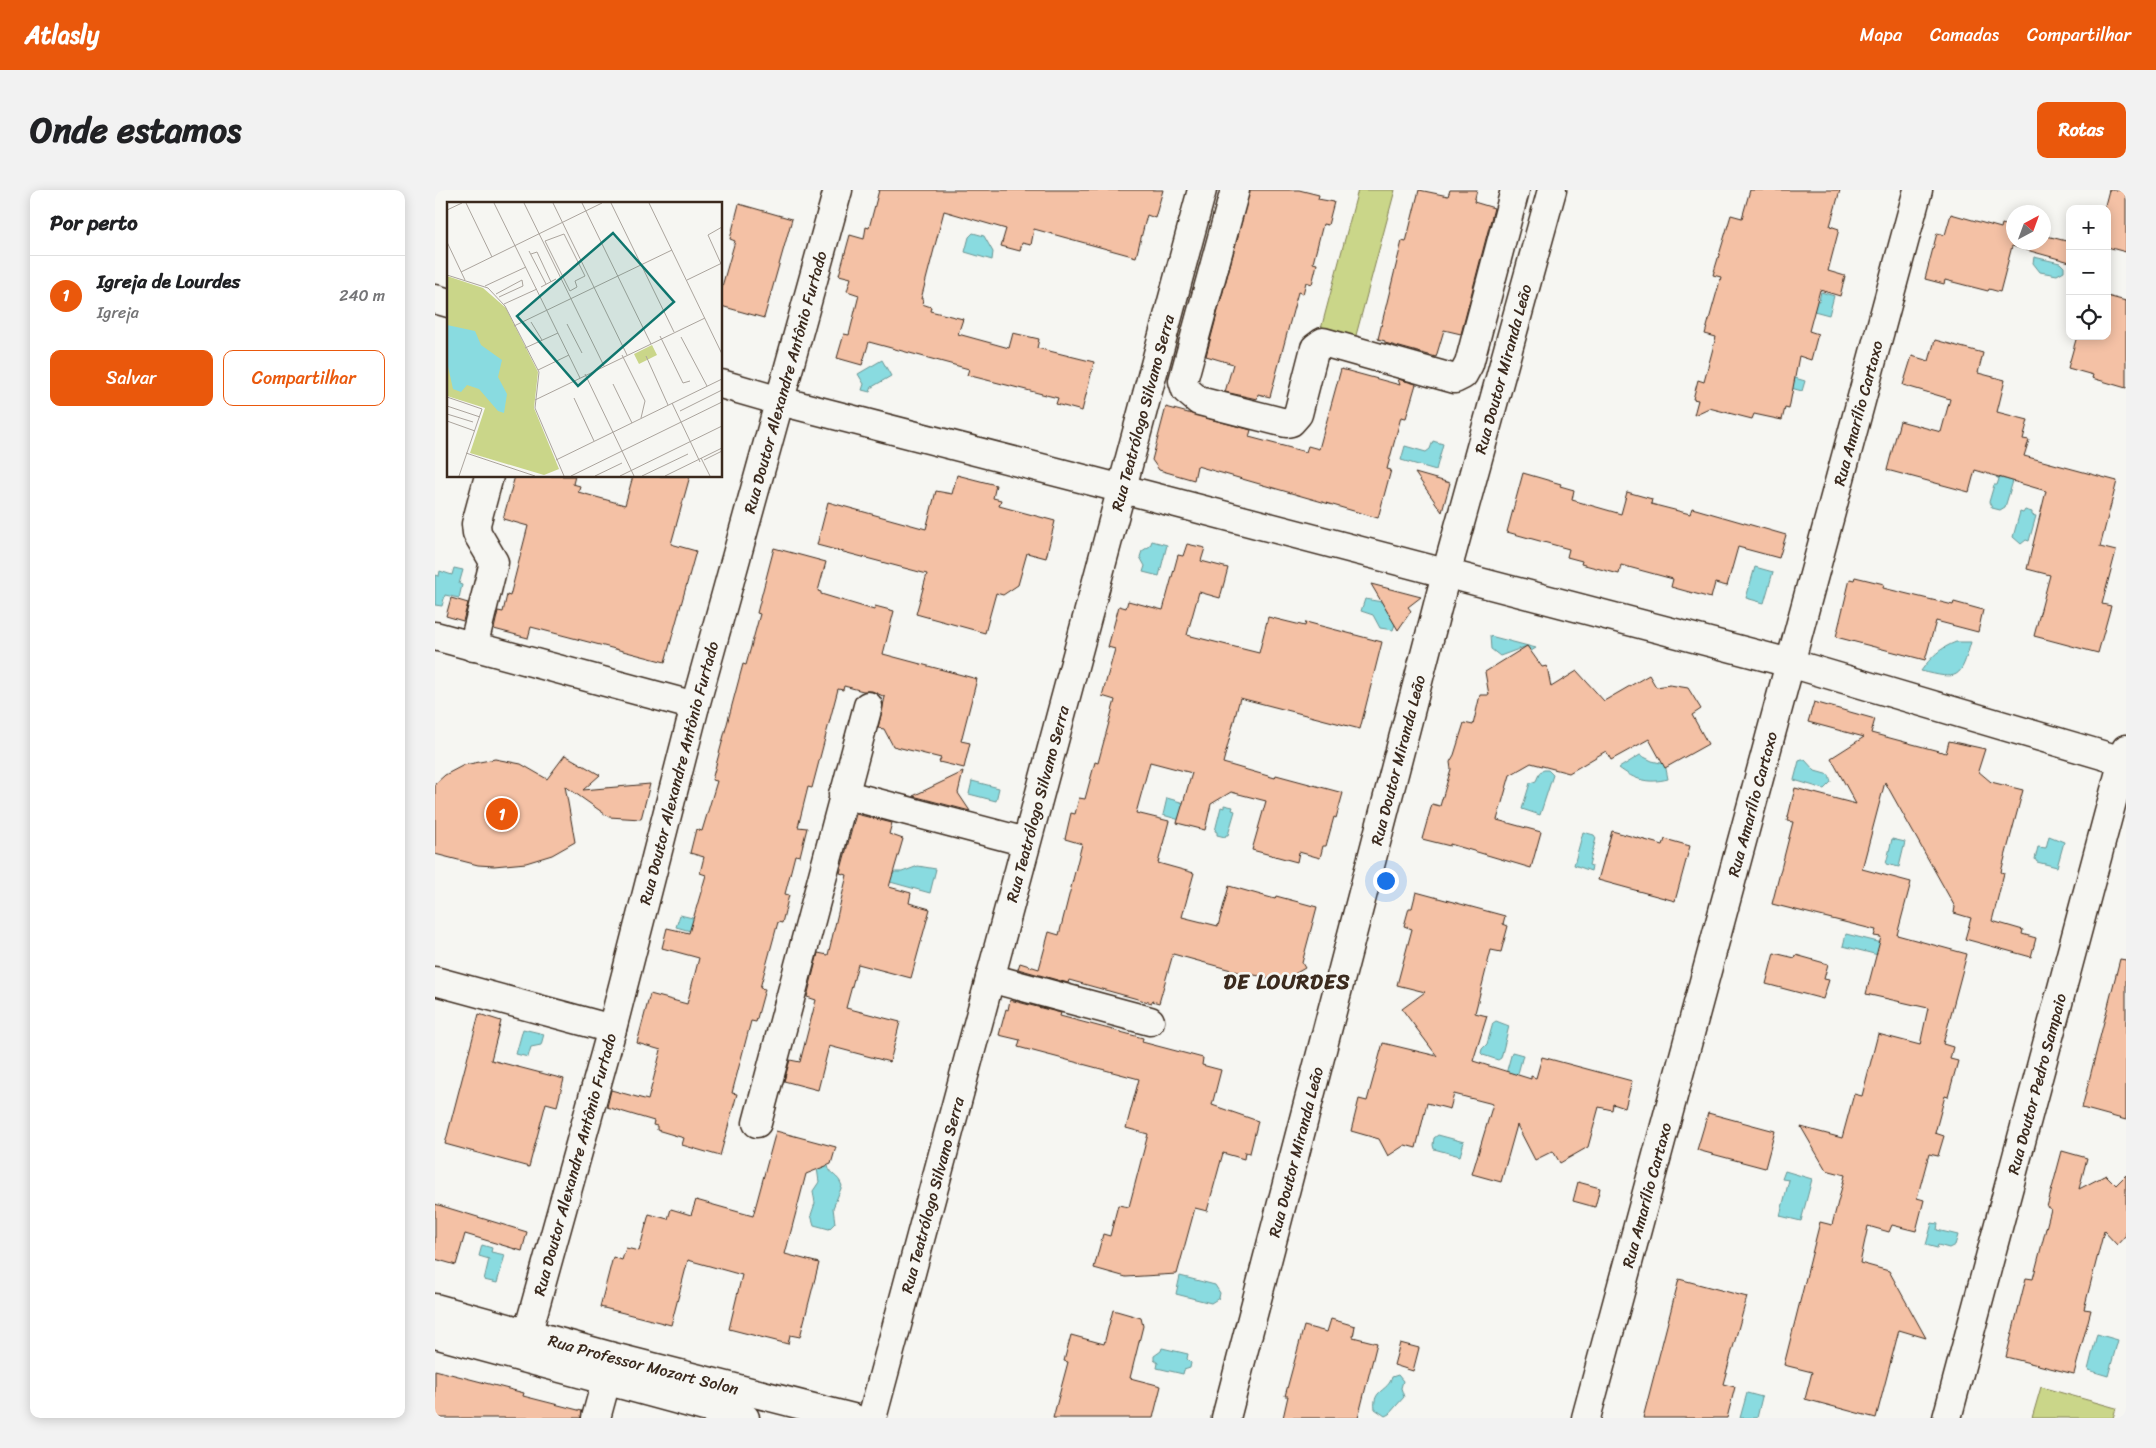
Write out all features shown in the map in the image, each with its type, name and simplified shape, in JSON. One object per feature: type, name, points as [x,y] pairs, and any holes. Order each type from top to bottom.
[{"type":"street","name":"Rua Doutor Alexandre Antônio Furtado","points":[[524,1345],[612,1029],[695,706],[838,190]]},
{"type":"street","name":"Rua Teatrólogo Silvano Serra","points":[[872,1418],[1202,190]]},
{"type":"street","points":[[1235,190],[1183,381],[1186,390],[1199,401],[1286,423],[1291,422],[1298,414],[1315,348],[1323,342],[1455,379],[1463,375],[1469,364],[1515,190]]},
{"type":"street","name":"Rua Doutor Miranda Leão","points":[[1226,1418],[1446,574],[1552,190]]},
{"type":"street","name":"Rua Amarílio Cartaxo","points":[[1586,1418],[1917,190]]},
{"type":"street","points":[[723,385],[1789,664],[2125,757]]},
{"type":"street","points":[[473,647],[494,562],[476,529],[489,478]]},
{"type":"street","points":[[435,636],[695,706]]},
{"type":"street","points":[[757,1123],[843,794],[868,706]]},
{"type":"street","name":"Rua Doutor Pedro Sampaio","points":[[1947,1418],[2125,757]]},
{"type":"street","points":[[843,794],[1026,842]]},
{"type":"street","points":[[990,978],[1150,1021]]},
{"type":"street","points":[[435,981],[612,1029]]},
{"type":"street","name":"Rua Professor Mozart Solon","points":[[435,1308],[524,1345],[610,1369],[853,1418]]},
{"type":"street","name":"Rua Professor Mozart Solon","points":[[435,1334],[524,1345]]},
{"type":"street","points":[[596,1418],[610,1369]]},
{"type":"street","name":"Rua Professor Mozart Solon","points":[[610,1369],[745,1418]]},
{"type":"green space","points":[[1358,190],[1395,190],[1355,339],[1321,329]]},
{"type":"green space","points":[[2041,1387],[2116,1408],[2113,1418],[2032,1418]]},
{"type":"water","points":[[973,233],[984,236],[993,252],[992,260],[965,252],[969,237]]},
{"type":"water","points":[[2034,257],[2060,263],[2064,267],[2064,271],[2057,275],[2040,272],[2033,263]]},
{"type":"water","points":[[1821,292],[1834,296],[1829,315],[1799,307],[1802,296],[1819,301]]},
{"type":"water","points":[[882,360],[891,376],[872,387],[870,392],[862,390],[864,384],[858,374]]},
{"type":"water","points":[[1795,378],[1805,381],[1802,391],[1761,380],[1794,382]]},
{"type":"water","points":[[1433,441],[1443,444],[1436,470],[1401,460],[1405,446],[1426,452],[1430,449]]},
{"type":"water","points":[[1996,477],[2013,481],[2005,507],[2000,510],[1992,508],[1989,502],[1994,485],[1997,485],[1999,479]]},
{"type":"water","points":[[2025,510],[2032,512],[2032,515],[2036,516],[2029,541],[2026,540],[2021,544],[2013,537],[2020,512],[2023,513]]},
{"type":"water","points":[[1152,541],[1167,545],[1159,576],[1143,572],[1145,566],[1140,557],[1142,551],[1150,546]]},
{"type":"water","points":[[1755,567],[1773,572],[1764,603],[1746,598]]},
{"type":"water","points":[[454,568],[463,570],[459,584],[462,585],[459,598],[445,595],[442,606],[435,605],[435,575],[439,576],[440,571],[452,575]]},
{"type":"water","points":[[1365,599],[1382,602],[1395,624],[1393,630],[1380,628],[1373,615],[1361,611]]},
{"type":"water","points":[[1490,636],[1536,648],[1531,651],[1527,646],[1500,656],[1491,649]]},
{"type":"water","points":[[1956,642],[1971,642],[1964,664],[1956,674],[1943,676],[1921,671],[1936,654]]},
{"type":"water","points":[[1640,755],[1652,761],[1665,764],[1668,779],[1642,780],[1619,768]]},
{"type":"water","points":[[1805,760],[1815,771],[1829,775],[1831,782],[1824,789],[1794,780],[1799,761]]},
{"type":"water","points":[[1548,770],[1553,775],[1540,815],[1522,809],[1530,783],[1536,781],[1540,772]]},
{"type":"water","points":[[972,781],[999,788],[996,801],[969,794]]},
{"type":"water","points":[[1167,798],[1201,808],[1197,825],[1163,815]]},
{"type":"water","points":[[1224,805],[1233,807],[1232,810],[1235,811],[1228,835],[1225,837],[1217,835],[1215,831],[1221,807],[1224,808]]},
{"type":"water","points":[[1583,832],[1594,835],[1596,838],[1589,865],[1592,866],[1591,871],[1574,865]]},
{"type":"water","points":[[2049,836],[2064,842],[2057,867],[2037,862],[2035,859],[2038,847],[2046,848]]},
{"type":"water","points":[[1892,839],[1905,842],[1899,867],[1886,864]]},
{"type":"water","points":[[918,866],[936,869],[930,893],[865,875],[866,868],[893,875],[894,872],[902,872]]},
{"type":"water","points":[[680,915],[705,921],[701,934],[676,927]]},
{"type":"water","points":[[1846,934],[1886,944],[1882,956],[1843,946]]},
{"type":"water","points":[[1496,1021],[1509,1026],[1501,1058],[1498,1060],[1481,1053],[1487,1044],[1493,1023]]},
{"type":"water","points":[[523,1029],[544,1034],[541,1045],[531,1047],[528,1057],[516,1054]]},
{"type":"water","points":[[1512,1052],[1523,1055],[1513,1092],[1502,1088]]},
{"type":"water","points":[[1438,1135],[1464,1142],[1460,1156],[1434,1149],[1434,1138]]},
{"type":"water","points":[[825,1165],[828,1166],[830,1172],[838,1179],[842,1186],[833,1208],[835,1223],[829,1229],[814,1225],[811,1215],[815,1203],[813,1191],[819,1182],[817,1168]]},
{"type":"water","points":[[1785,1171],[1812,1179],[1801,1221],[1780,1216],[1789,1180],[1782,1179]]},
{"type":"water","points":[[1932,1223],[1938,1224],[1937,1230],[1958,1235],[1955,1245],[1949,1248],[1938,1245],[1937,1248],[1926,1245]]},
{"type":"water","points":[[482,1245],[492,1248],[491,1252],[505,1255],[497,1283],[484,1280],[489,1259],[479,1256]]},
{"type":"water","points":[[1180,1276],[1215,1285],[1220,1293],[1219,1298],[1211,1303],[1176,1294]]},
{"type":"water","points":[[2097,1334],[2118,1340],[2108,1376],[2088,1370]]},
{"type":"water","points":[[1162,1348],[1188,1354],[1187,1359],[1191,1363],[1190,1368],[1184,1370],[1183,1374],[1157,1368],[1158,1363],[1154,1360],[1154,1356]]},
{"type":"water","points":[[1398,1375],[1403,1381],[1401,1388],[1404,1397],[1385,1416],[1375,1409],[1376,1398],[1392,1377]]},
{"type":"water","points":[[1747,1393],[1762,1397],[1757,1418],[1740,1418]]},
{"type":"building","points":[[879,190],[1163,190],[1155,218],[1147,215],[1136,257],[1034,229],[1031,245],[1022,243],[1020,251],[1001,246],[1006,229],[944,211],[921,299],[923,299],[922,304],[931,307],[930,311],[963,319],[958,334],[1009,348],[1013,333],[1039,339],[1037,348],[1094,362],[1082,411],[1056,404],[1058,398],[967,375],[969,369],[869,342],[862,365],[837,358],[844,334],[849,335],[859,295],[847,291],[851,278],[839,275],[850,235],[864,239],[866,227],[869,228]]},
{"type":"building","points":[[1250,190],[1299,190],[1319,195],[1318,199],[1334,202],[1328,225],[1323,224],[1313,263],[1317,264],[1312,284],[1306,282],[1303,294],[1298,292],[1270,397],[1258,394],[1257,399],[1225,392],[1233,364],[1206,356]]},
{"type":"building","points":[[1419,190],[1448,196],[1450,190],[1477,190],[1474,202],[1494,208],[1461,334],[1444,330],[1436,357],[1385,343],[1385,341],[1378,339],[1402,241],[1406,242]]},
{"type":"building","points":[[1750,190],[1840,190],[1830,226],[1839,229],[1828,271],[1845,276],[1840,296],[1820,290],[1809,331],[1818,334],[1811,360],[1799,356],[1789,409],[1785,408],[1782,420],[1754,414],[1752,419],[1709,408],[1694,415],[1698,400],[1693,399],[1698,380],[1704,382],[1716,337],[1705,334],[1721,277],[1713,275],[1731,215],[1742,218]]},
{"type":"building","points":[[2109,190],[2126,190],[2126,252],[2111,248],[2111,205],[2105,205]]},
{"type":"building","points":[[739,204],[792,219],[764,318],[723,307],[723,283],[735,241],[730,239]]},
{"type":"building","points":[[1951,214],[2001,228],[2002,224],[2006,225],[2006,250],[2011,250],[2000,292],[1989,289],[1988,291],[1945,280],[1944,284],[1925,279],[1937,233],[1945,235]]},
{"type":"building","points":[[2051,237],[2066,241],[2066,261],[2026,250],[2051,250]]},
{"type":"building","points":[[2111,297],[2126,301],[2126,388],[2092,378],[2093,375],[2068,368],[2076,340],[2111,340]]},
{"type":"building","points":[[1935,340],[1983,353],[1978,373],[2005,380],[1997,412],[2028,420],[2023,439],[2029,440],[2024,456],[2117,481],[2100,547],[2116,551],[2102,604],[2111,606],[2098,653],[2034,636],[2050,575],[2027,569],[2046,491],[1975,470],[1969,492],[1887,470],[1900,421],[1941,432],[1950,399],[1903,385],[1912,356],[1929,361]]},
{"type":"building","points":[[1341,369],[1400,385],[1398,379],[1416,384],[1406,418],[1401,417],[1387,469],[1391,470],[1378,518],[1197,466],[1194,480],[1159,470],[1152,460],[1166,407],[1251,430],[1249,437],[1306,452],[1308,446],[1319,449]]},
{"type":"building","points":[[1415,473],[1450,483],[1442,512]]},
{"type":"building","points":[[1523,473],[1561,484],[1560,486],[1574,490],[1572,500],[1621,514],[1627,492],[1652,499],[1651,504],[1690,514],[1692,508],[1786,535],[1779,558],[1738,547],[1727,586],[1715,583],[1711,598],[1671,587],[1673,579],[1621,565],[1619,574],[1581,564],[1582,561],[1567,557],[1569,549],[1507,532]]},
{"type":"building","points":[[957,475],[996,485],[993,498],[1001,500],[999,506],[1055,521],[1046,558],[1027,553],[1018,585],[1003,595],[996,593],[985,633],[916,614],[927,574],[817,545],[828,502],[926,529],[936,491],[952,494]]},
{"type":"building","points":[[514,478],[574,478],[573,484],[580,486],[578,492],[625,505],[632,478],[689,478],[671,544],[696,551],[665,662],[531,627],[528,638],[494,629],[498,611],[503,612],[507,595],[510,596],[528,526],[503,519]]},
{"type":"building","points":[[1187,544],[1205,548],[1201,561],[1228,568],[1220,598],[1199,592],[1187,635],[1259,653],[1268,617],[1305,626],[1306,622],[1382,642],[1360,729],[1240,698],[1223,763],[1275,778],[1276,775],[1343,793],[1336,818],[1334,817],[1326,846],[1323,846],[1320,858],[1299,852],[1297,862],[1252,850],[1266,801],[1231,792],[1211,804],[1205,830],[1177,823],[1192,773],[1150,762],[1136,813],[1169,821],[1158,863],[1194,873],[1182,917],[1218,926],[1229,886],[1275,899],[1276,896],[1317,907],[1302,963],[1305,968],[1279,983],[1274,975],[1264,981],[1260,976],[1242,973],[1173,954],[1159,1003],[1152,1001],[1152,1003],[1069,980],[1068,983],[1018,969],[1020,963],[1039,969],[1049,932],[1059,935],[1082,844],[1065,839],[1071,813],[1075,814],[1079,798],[1085,799],[1095,762],[1098,763],[1115,700],[1102,696],[1115,649],[1108,647],[1119,606],[1126,608],[1128,601],[1163,610],[1178,555],[1183,556]]},
{"type":"building","points":[[774,548],[826,562],[818,591],[821,594],[874,610],[875,606],[894,611],[883,654],[977,679],[961,741],[970,743],[964,768],[939,762],[941,758],[893,746],[884,729],[878,728],[885,697],[872,691],[863,691],[844,686],[843,690],[838,689],[812,788],[808,787],[798,827],[807,828],[800,856],[795,855],[785,894],[789,895],[782,923],[778,922],[760,988],[765,989],[756,1022],[751,1021],[732,1093],[737,1094],[720,1156],[682,1145],[684,1138],[657,1130],[657,1126],[653,1125],[654,1121],[607,1107],[611,1090],[648,1100],[661,1050],[637,1043],[650,994],[687,1004],[699,958],[662,948],[667,928],[689,933],[706,875],[700,873],[704,857],[690,853],[696,829],[702,831],[717,781],[712,780],[743,664],[746,665],[760,614],[757,613]]},
{"type":"building","points":[[1855,577],[1884,584],[1883,588],[1953,605],[1954,602],[1983,610],[1978,632],[1936,621],[1925,660],[1836,637],[1850,579],[1854,580]]},
{"type":"building","points":[[1371,584],[1421,597],[1408,607],[1411,611],[1398,630]]},
{"type":"building","points":[[451,598],[468,603],[463,621],[446,616]]},
{"type":"building","points":[[1527,646],[1542,667],[1547,666],[1551,687],[1577,671],[1604,701],[1649,675],[1656,687],[1670,685],[1688,688],[1701,709],[1692,715],[1708,744],[1665,768],[1649,739],[1611,760],[1606,751],[1569,773],[1531,763],[1510,775],[1497,820],[1541,832],[1531,868],[1450,844],[1450,846],[1422,839],[1432,804],[1440,806],[1451,769],[1450,762],[1464,723],[1473,725],[1480,695],[1489,695],[1485,672]]},
{"type":"building","points":[[1814,702],[1875,719],[1871,733],[1946,753],[1949,741],[1985,749],[1978,771],[1991,782],[2023,790],[2001,872],[2004,873],[1992,921],[2023,930],[2022,934],[2036,938],[2031,957],[1965,939],[1971,918],[1954,913],[1955,907],[1885,782],[1862,869],[1911,882],[1897,935],[1967,954],[1943,1044],[1953,1047],[1950,1059],[1958,1061],[1948,1097],[1945,1096],[1935,1133],[1944,1136],[1938,1156],[1929,1154],[1917,1198],[1924,1200],[1916,1231],[1892,1225],[1889,1232],[1868,1226],[1860,1263],[1889,1271],[1926,1338],[1899,1330],[1876,1418],[1805,1399],[1812,1372],[1784,1365],[1820,1222],[1832,1225],[1845,1175],[1826,1170],[1801,1127],[1842,1138],[1854,1094],[1862,1096],[1878,1034],[1920,1045],[1928,1008],[1866,994],[1881,937],[1874,936],[1876,930],[1772,904],[1793,822],[1787,821],[1795,788],[1856,804],[1831,758],[1864,737],[1808,722]]},
{"type":"building","points":[[565,755],[600,775],[583,790],[650,784],[641,819],[609,817],[565,786],[575,842],[552,855],[526,863],[494,866],[478,865],[435,854],[435,784],[445,775],[464,765],[495,759],[521,764],[547,779]]},
{"type":"building","points":[[963,772],[958,793],[970,811],[913,796]]},
{"type":"building","points":[[856,814],[892,823],[889,834],[903,839],[889,887],[911,893],[909,903],[930,909],[911,978],[858,964],[846,1008],[900,1022],[890,1062],[829,1046],[818,1090],[784,1081],[790,1060],[800,1062],[816,1000],[807,997],[818,953],[828,955],[847,875],[840,873]]},
{"type":"building","points":[[1612,831],[1663,845],[1665,839],[1690,846],[1675,901],[1598,880]]},
{"type":"building","points":[[1416,892],[1505,916],[1503,924],[1508,926],[1501,952],[1491,950],[1475,1013],[1487,1016],[1473,1061],[1531,1079],[1531,1076],[1536,1078],[1542,1057],[1632,1081],[1625,1108],[1613,1104],[1612,1110],[1599,1107],[1588,1147],[1560,1163],[1553,1151],[1535,1160],[1517,1125],[1501,1182],[1472,1174],[1493,1104],[1454,1094],[1450,1109],[1427,1103],[1416,1148],[1405,1145],[1388,1156],[1379,1139],[1351,1131],[1359,1099],[1367,1101],[1383,1043],[1437,1056],[1402,1009],[1425,992],[1397,985],[1412,929],[1404,926],[1409,908],[1412,908]]},
{"type":"building","points":[[1774,953],[1795,958],[1796,955],[1828,964],[1824,979],[1829,980],[1823,999],[1766,984]]},
{"type":"building","points":[[2120,959],[2126,960],[2126,1120],[2082,1108]]},
{"type":"building","points":[[1010,1000],[1061,1013],[1060,1016],[1143,1038],[1142,1042],[1203,1058],[1202,1065],[1221,1070],[1212,1105],[1258,1121],[1250,1153],[1245,1152],[1244,1159],[1223,1153],[1207,1211],[1195,1208],[1177,1274],[1126,1277],[1094,1268],[1103,1234],[1110,1236],[1118,1205],[1129,1207],[1148,1134],[1126,1128],[1139,1079],[1018,1047],[1020,1040],[999,1035]]},
{"type":"building","points":[[479,1014],[501,1021],[491,1060],[564,1079],[557,1106],[546,1103],[529,1167],[445,1144]]},
{"type":"building","points":[[1708,1113],[1775,1131],[1765,1168],[1697,1150]]},
{"type":"building","points":[[776,1131],[836,1147],[831,1164],[806,1174],[785,1254],[819,1263],[800,1337],[790,1335],[788,1344],[729,1329],[742,1275],[688,1260],[671,1325],[600,1307],[613,1257],[622,1260],[626,1248],[639,1251],[649,1214],[668,1219],[671,1209],[691,1215],[696,1200],[753,1216]]},
{"type":"building","points":[[2062,1151],[2087,1158],[2079,1189],[2106,1175],[2116,1185],[2126,1175],[2126,1235],[2117,1245],[2104,1231],[2084,1309],[2091,1310],[2074,1374],[2006,1357],[2026,1278],[2033,1279],[2051,1209],[2047,1207]]},
{"type":"building","points":[[1578,1182],[1600,1188],[1595,1207],[1573,1201]]},
{"type":"building","points":[[435,1204],[527,1232],[522,1251],[465,1234],[456,1265],[435,1259]]},
{"type":"building","points":[[1679,1279],[1747,1297],[1723,1384],[1735,1387],[1727,1418],[1643,1418]]},
{"type":"building","points":[[1113,1310],[1141,1318],[1143,1326],[1130,1378],[1161,1386],[1153,1418],[1053,1418],[1068,1362],[1064,1361],[1071,1335],[1104,1344]]},
{"type":"building","points":[[1331,1319],[1355,1326],[1353,1337],[1377,1343],[1358,1418],[1283,1418],[1288,1396],[1285,1396],[1304,1326],[1327,1332]]},
{"type":"building","points":[[1400,1343],[1419,1348],[1413,1371],[1394,1365]]},
{"type":"building","points":[[435,1370],[524,1393],[523,1396],[582,1411],[581,1418],[435,1418]]},
{"type":"place","name":"Igreja de Lourdes","points":[[502,814]]},
{"type":"district","name":"DE LOURDES","points":[[1287,982]]}]
